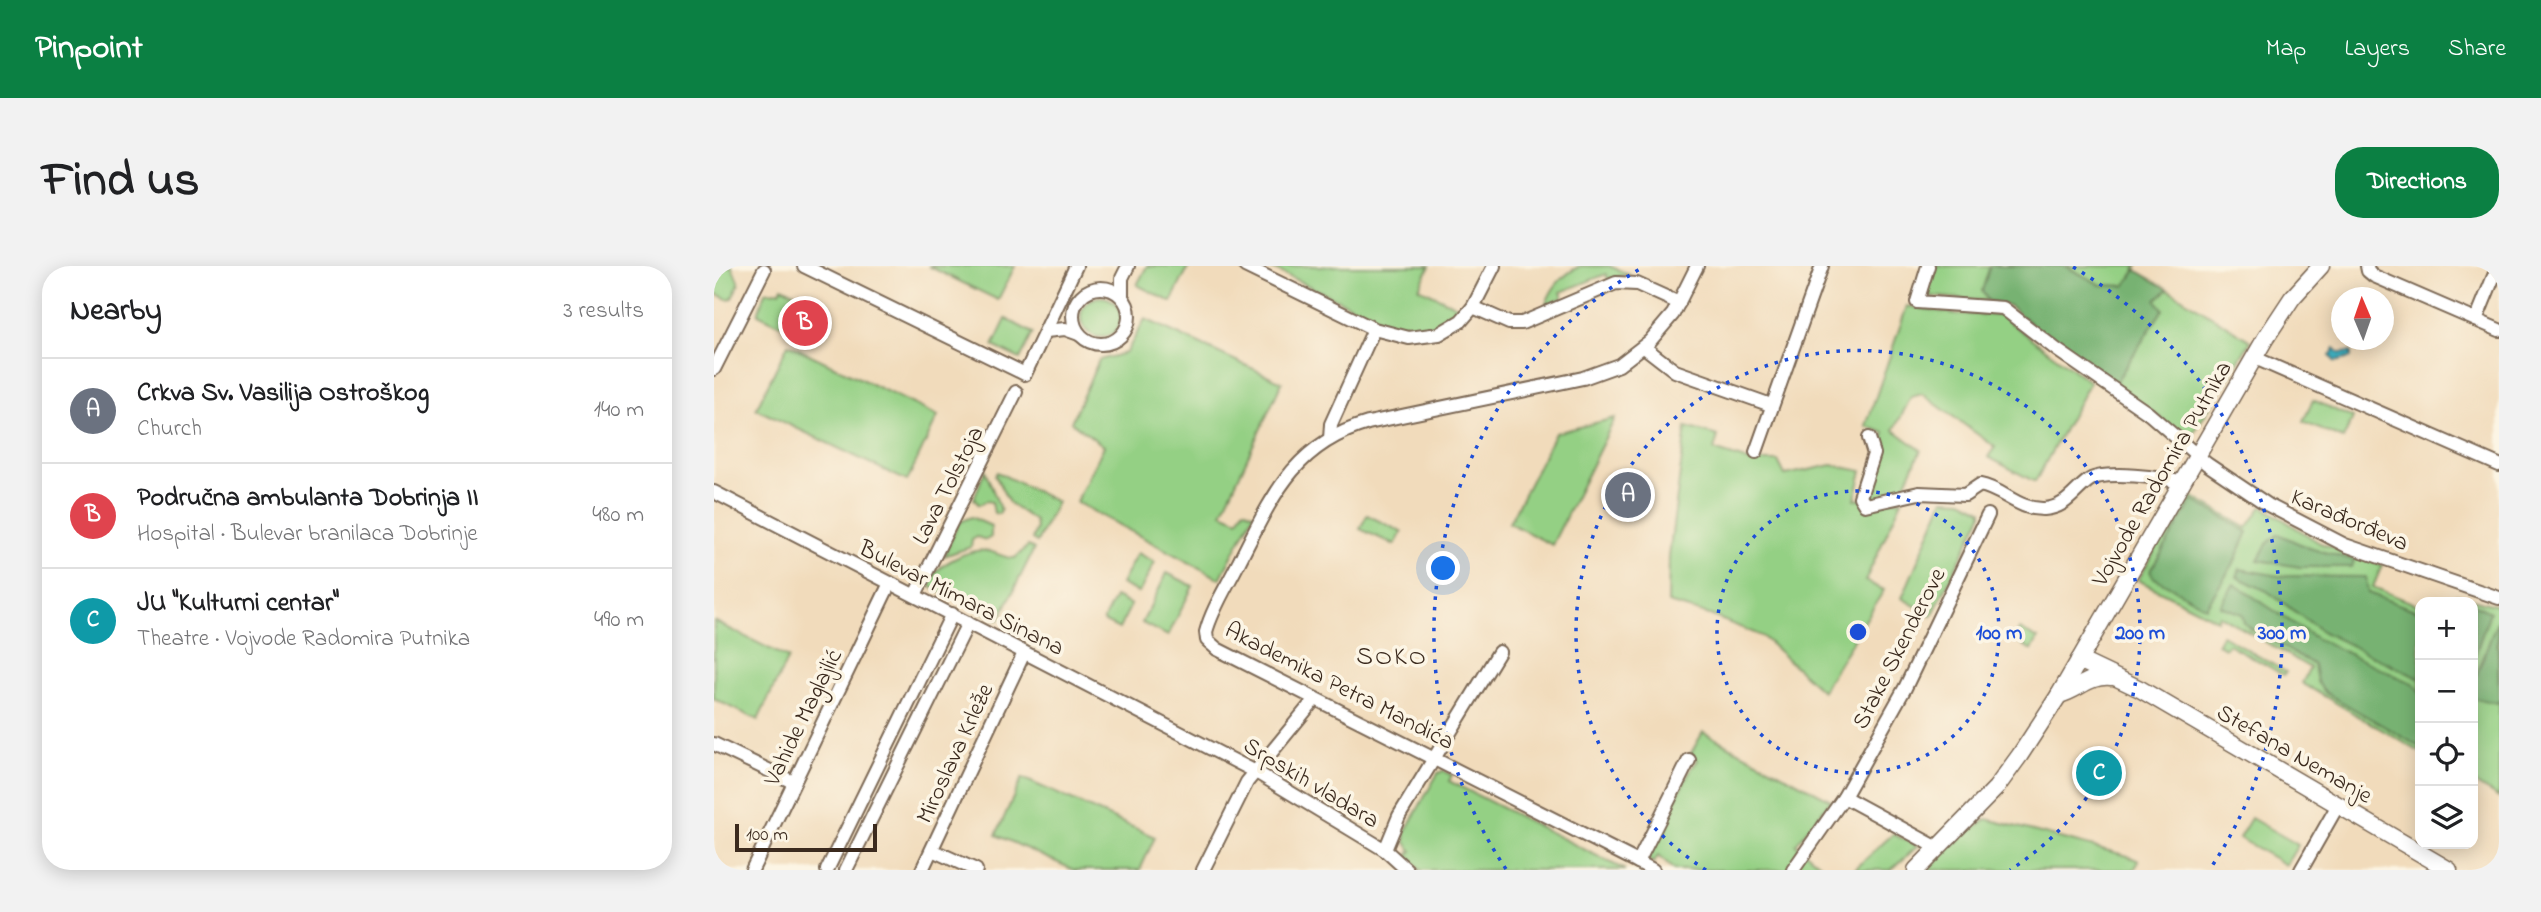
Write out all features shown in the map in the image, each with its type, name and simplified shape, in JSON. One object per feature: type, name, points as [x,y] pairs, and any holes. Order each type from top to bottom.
[{"type":"main road","name":"Vojvode Radomira Putnika","points":[[1916,870],[1996,788],[2059,695],[2255,358],[2292,298],[2321,266]]},
{"type":"main road","name":"Stefana Nemanje","points":[[2083,653],[2117,677],[2449,870]]},
{"type":"main road","points":[[2059,695],[2070,692],[2090,677],[2117,677]]},
{"type":"street","points":[[804,266],[1025,374],[1050,330],[1076,266]]},
{"type":"street","points":[[1245,266],[1374,329],[1398,337],[1428,336],[1453,327],[1473,307],[1494,266]]},
{"type":"street","name":"Akademika Petra Mandića","points":[[1653,870],[1437,758],[1217,649],[1207,640],[1206,632],[1279,486],[1301,460],[1330,439],[1368,423],[1603,372],[1619,365],[1644,347],[1679,303],[1698,266]]},
{"type":"street","points":[[1756,452],[1822,266]]},
{"type":"street","name":"Karađorđeva","points":[[1928,266],[1917,302],[2003,308],[2057,350],[2148,413],[2197,455],[2268,505],[2333,539],[2499,598]]},
{"type":"street","points":[[2367,266],[2374,276],[2499,330]]},
{"type":"street","points":[[2476,320],[2498,266]]},
{"type":"street","points":[[714,369],[764,270]]},
{"type":"street","points":[[1050,330],[1073,313],[1085,293],[1107,288],[1125,272]]},
{"type":"street","points":[[1122,297],[1125,272]]},
{"type":"street","points":[[1473,307],[1508,323],[1522,323],[1627,282],[1679,303]]},
{"type":"street","points":[[1050,330],[1079,334],[1096,344],[1117,340],[1129,321],[1128,305],[1122,297],[1107,288]]},
{"type":"street","points":[[1073,313],[1079,334]]},
{"type":"street","points":[[1330,439],[1331,424],[1374,329]]},
{"type":"street","points":[[1644,347],[1675,371],[1771,405]]},
{"type":"street","points":[[2255,358],[2499,465]]},
{"type":"street","name":"Lava Tolstoja","points":[[915,595],[1016,393]]},
{"type":"street","points":[[1869,438],[1874,454],[1860,497],[1865,505],[1919,493],[1965,495],[1980,485],[2022,506],[2045,509],[2064,504],[2087,481],[2100,476],[2161,478],[2183,483]]},
{"type":"street","name":"Bulevar Mimara Sinana","points":[[714,492],[1191,737]]},
{"type":"street","name":"Stake Skenderove","points":[[1793,870],[1844,797],[1905,688],[1988,515]]},
{"type":"street","name":"Vahide Maglajlić","points":[[752,870],[890,583]]},
{"type":"street","points":[[827,870],[952,614]]},
{"type":"street","points":[[846,870],[968,623]]},
{"type":"street","points":[[1385,850],[1399,816],[1437,758],[1499,652]]},
{"type":"street","name":"Miroslava Krleže","points":[[922,870],[1024,653]]},
{"type":"street","points":[[1203,870],[1247,782],[1315,699]]},
{"type":"street","name":"Srpskih vladara","points":[[1191,737],[1256,772],[1385,850],[1407,870]]},
{"type":"street","points":[[714,744],[793,782]]},
{"type":"street","points":[[1638,862],[1689,760]]},
{"type":"street","points":[[1844,797],[1938,848]]},
{"type":"street","points":[[2301,870],[2338,805]]},
{"type":"street","points":[[932,850],[976,870]]},
{"type":"green space","points":[[714,266],[732,266],[739,283],[732,298],[727,299],[714,293]]},
{"type":"green space","points":[[928,266],[1015,266],[998,300]]},
{"type":"green space","points":[[1147,266],[1189,266],[1171,302],[1137,285]]},
{"type":"green space","points":[[1267,266],[1430,266],[1419,288],[1463,309],[1452,322],[1444,326],[1426,330],[1399,329]]},
{"type":"green space","points":[[1580,266],[1609,266],[1629,274],[1608,279],[1606,274],[1561,292],[1563,298],[1546,304],[1559,282]]},
{"type":"green space","points":[[1936,266],[1990,266],[1982,291],[1988,301],[1927,296]]},
{"type":"green space","points":[[1990,266],[2065,266],[2101,285],[2125,286],[2136,270],[2168,289],[2156,300],[2163,309],[2115,383],[2049,340],[2010,306],[1988,301],[1982,291]]},
{"type":"green space","points":[[2065,266],[2138,266],[2125,286],[2101,285]]},
{"type":"green space","points":[[782,287],[801,296],[803,301],[791,325],[785,327],[758,314],[765,292],[780,291]]},
{"type":"green space","points":[[2168,289],[2251,341],[2191,437],[2187,439],[2115,383],[2163,309],[2156,300]]},
{"type":"green space","points":[[1101,297],[1115,303],[1121,317],[1115,331],[1101,337],[1087,331],[1081,317],[1087,303]]},
{"type":"green space","points":[[1907,306],[1955,314],[2000,315],[2090,382],[2035,482],[1988,457],[1995,447],[1922,394],[1911,397],[1894,430],[1921,450],[1902,491],[1873,501],[1863,496],[1885,433],[1866,426]]},
{"type":"green space","points":[[1006,319],[1033,333],[1020,359],[993,346]]},
{"type":"green space","points":[[1145,319],[1282,382],[1222,513],[1238,520],[1244,509],[1254,514],[1220,579],[1076,502],[1104,446],[1071,422],[1099,360],[1126,353]]},
{"type":"green space","points":[[788,344],[938,416],[907,481],[756,409]]},
{"type":"green space","points":[[2313,400],[2353,418],[2343,439],[2303,422]]},
{"type":"green space","points":[[1615,418],[1552,545],[1509,523],[1555,433]]},
{"type":"green space","points":[[1686,427],[1718,436],[1714,450],[1748,461],[1778,461],[1785,475],[1832,465],[1862,471],[1855,499],[1902,500],[1865,581],[1884,590],[1822,691],[1762,636],[1710,615],[1668,603],[1669,557]]},
{"type":"green space","points":[[985,470],[1001,511],[999,514],[994,513],[992,502],[986,501],[979,505],[974,499]]},
{"type":"green space","points":[[997,472],[1057,502],[1037,542],[1032,539],[1036,529],[1035,521],[1009,503],[995,475]]},
{"type":"green space","points":[[2188,494],[2247,528],[2262,506],[2320,543],[2382,565],[2373,587],[2415,604],[2415,749],[2302,683],[2310,668],[2219,615],[2217,620],[2138,580]]},
{"type":"green space","points":[[1944,499],[1962,500],[1982,510],[1982,515],[1932,616],[1902,598]]},
{"type":"green space","points":[[2193,500],[2248,532],[2234,563],[2206,607],[2153,577],[2150,571]]},
{"type":"green space","points":[[1367,515],[1402,532],[1395,545],[1360,529]]},
{"type":"green space","points":[[971,517],[991,526],[991,537],[986,540],[977,537],[972,540],[971,547],[944,556],[959,522]]},
{"type":"green space","points":[[2278,534],[2309,548],[2354,560],[2352,567],[2300,567],[2258,560],[2267,544]]},
{"type":"green space","points":[[1028,546],[1034,549],[999,620],[931,587],[929,582],[946,564],[971,552],[987,551],[1015,558]]},
{"type":"green space","points":[[1137,553],[1155,562],[1139,593],[1121,584]]},
{"type":"green space","points":[[2240,569],[2279,576],[2366,577],[2368,593],[2415,610],[2415,677],[2323,632],[2267,591],[2237,577]]},
{"type":"green space","points":[[1167,573],[1193,586],[1168,636],[1142,623]]},
{"type":"green space","points":[[2234,584],[2317,639],[2413,684],[2415,744],[2326,693],[2317,682],[2314,665],[2250,628],[2244,623],[2242,614],[2220,606]]},
{"type":"green space","points":[[1115,597],[1131,605],[1119,629],[1103,621]]},
{"type":"green space","points":[[2478,601],[2499,606],[2499,798],[2478,785]]},
{"type":"green space","points":[[2478,606],[2490,612],[2478,646]]},
{"type":"green space","points":[[714,621],[788,658],[758,720],[714,699]]},
{"type":"green space","points":[[2497,621],[2499,702],[2478,699],[2478,671]]},
{"type":"green space","points":[[2020,629],[2038,639],[2032,650],[2014,640]]},
{"type":"green space","points":[[2222,635],[2286,672],[2284,675],[2228,644],[2225,648],[2217,644]]},
{"type":"green space","points":[[1703,732],[1831,800],[1796,844],[1827,870],[1674,870],[1658,856],[1654,863],[1645,858],[1698,760],[1690,755]]},
{"type":"green space","points":[[1443,771],[1452,775],[1449,781],[1625,870],[1420,870],[1408,855],[1412,851],[1406,843],[1405,832],[1438,773]]},
{"type":"green space","points":[[1022,778],[1155,837],[1140,870],[1074,870],[996,835]]},
{"type":"green space","points":[[2251,818],[2298,845],[2286,865],[2239,838]]},
{"type":"green space","points":[[1987,819],[2139,861],[2134,870],[1927,870],[1966,833]]},
{"type":"green space","points":[[1893,834],[1918,846],[1891,870],[1854,870]]},
{"type":"water","points":[[2334,350],[2340,353],[2351,352],[2351,358],[2335,362],[2330,356]]},
{"type":"place","name":"Područna ambulanta Dobrinja II","points":[[805,323]]},
{"type":"place","name":"Crkva Sv. Vasilija Ostroškog","points":[[1628,495]]},
{"type":"place","name":"JU \"Kulturni centar\"","points":[[2099,773]]},
{"type":"district","name":"SOKO","points":[[1392,655]]}]
